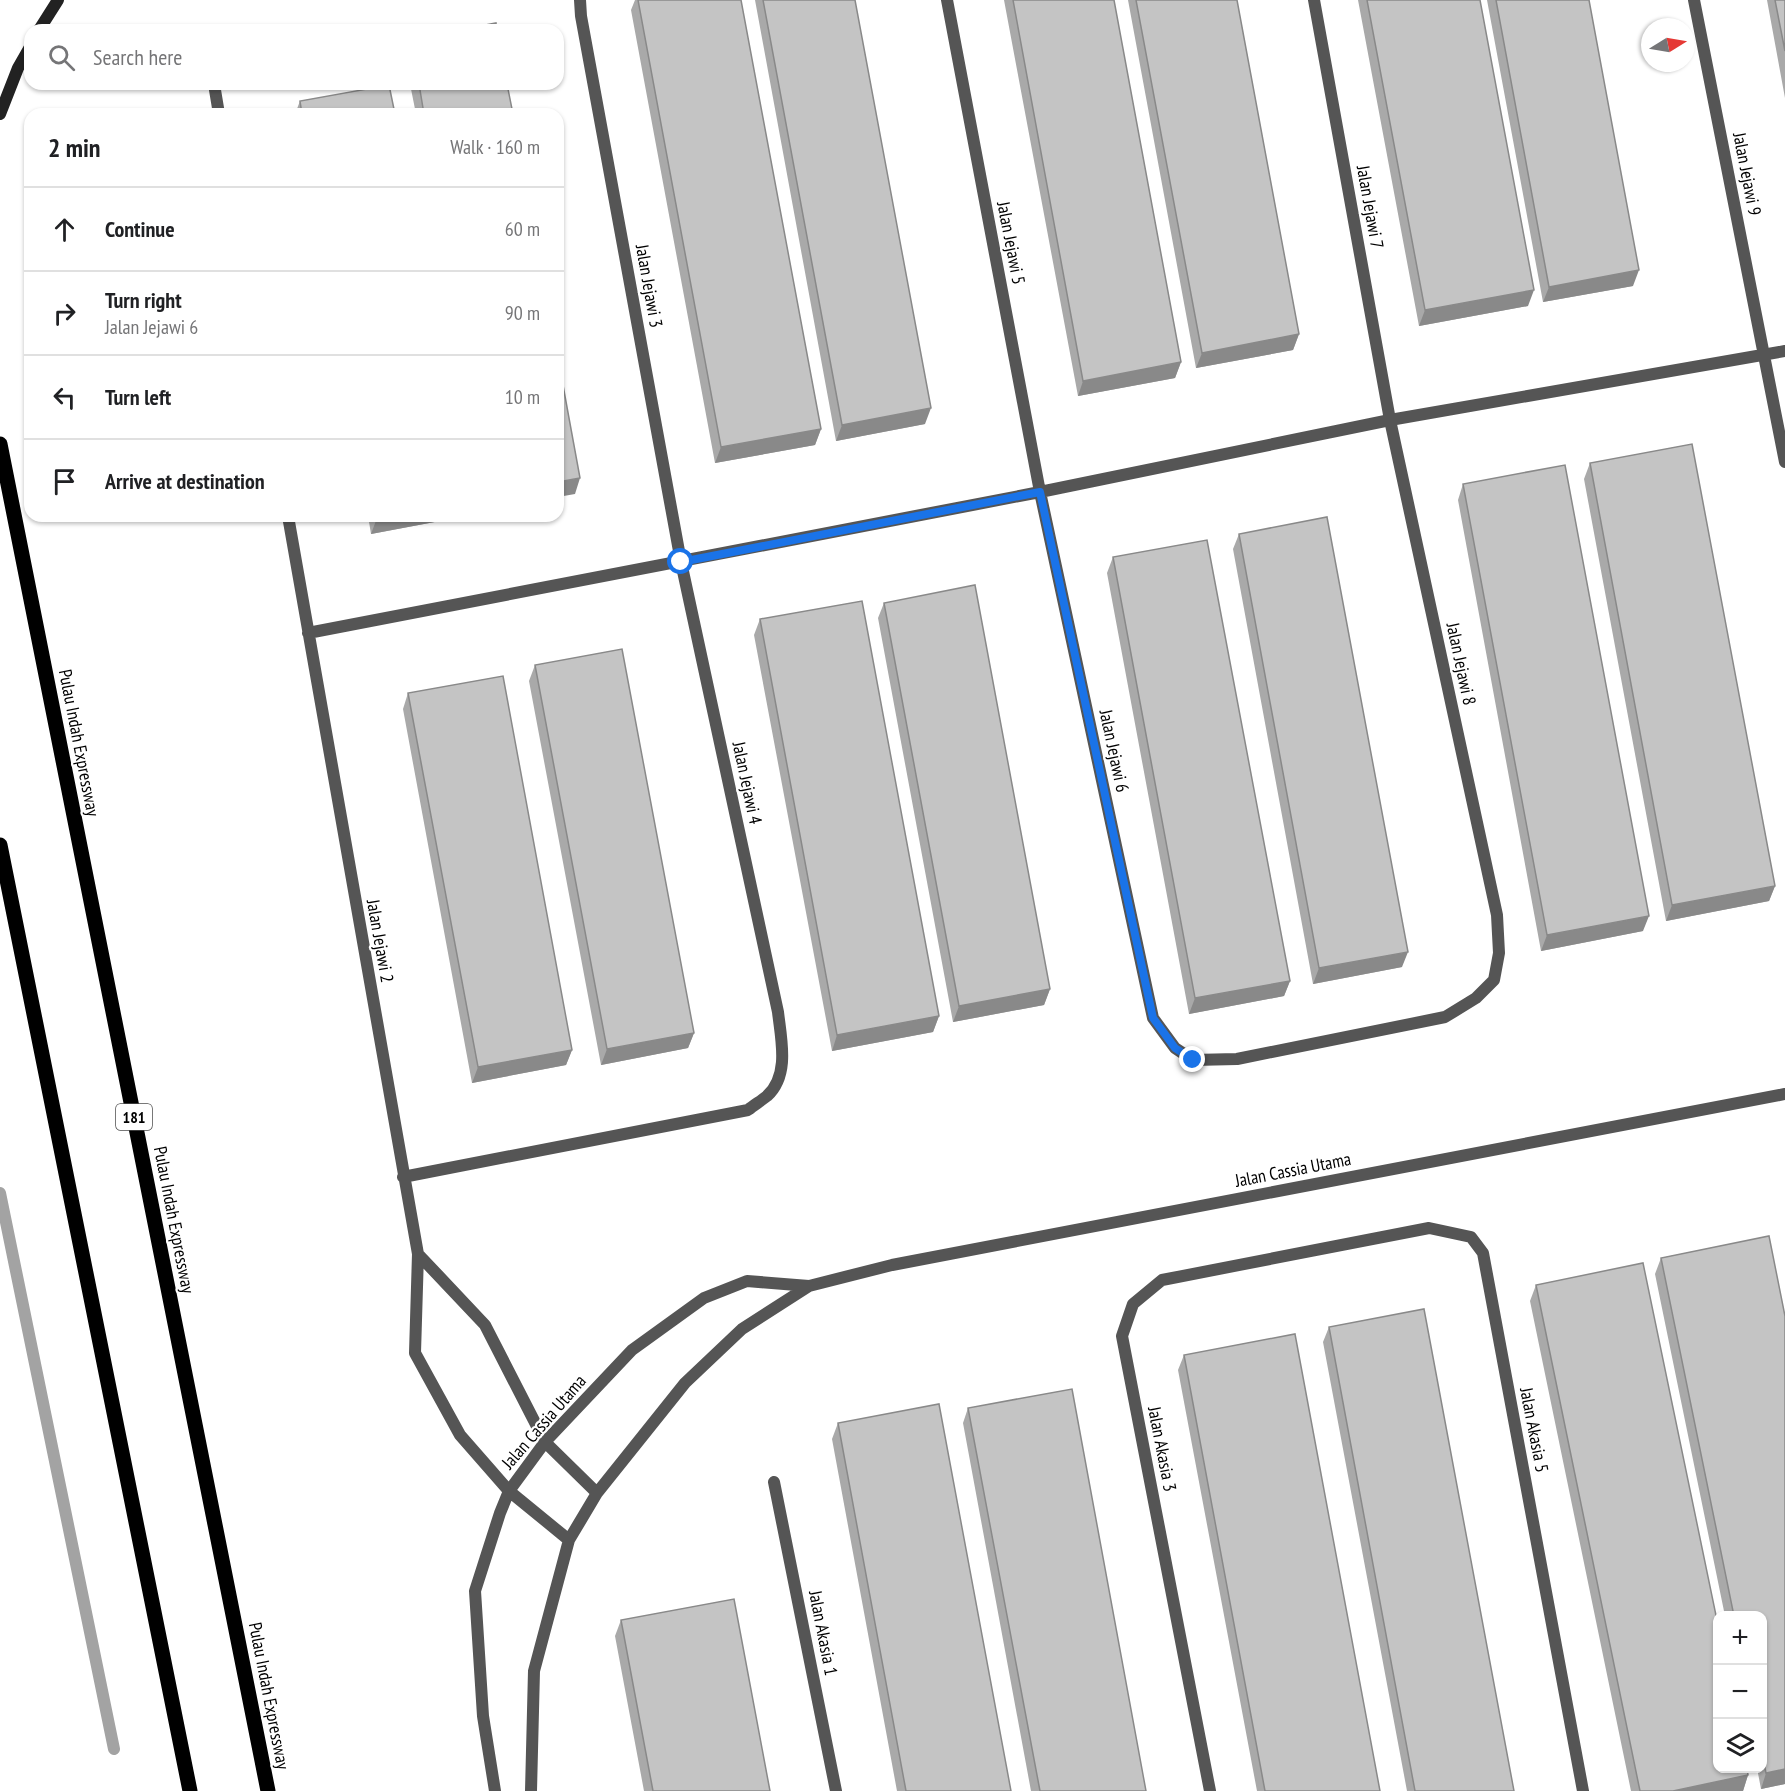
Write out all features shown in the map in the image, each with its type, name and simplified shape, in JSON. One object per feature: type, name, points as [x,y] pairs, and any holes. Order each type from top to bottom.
[{"type":"main road","points":[[43,24],[58,0]]},
{"type":"main road","points":[[0,114],[24,58]]},
{"type":"main road","name":"Pulau Indah Expressway","points":[[0,444],[268,1791]]},
{"type":"main road","points":[[0,845],[190,1791]]},
{"type":"street","name":"Jalan Jejawi 3","points":[[580,0],[581,16],[681,562]]},
{"type":"street","name":"Jalan Jejawi 5","points":[[947,0],[1040,492]]},
{"type":"street","name":"Jalan Jejawi 7","points":[[1314,0],[1390,420]]},
{"type":"street","name":"Jalan Jejawi 9","points":[[1694,0],[1785,462]]},
{"type":"street","points":[[215,90],[218,108]]},
{"type":"street","points":[[308,633],[1040,492],[1390,420],[1785,351]]},
{"type":"street","name":"Jalan Jejawi 8","points":[[1153,1018],[1175,1048],[1193,1060],[1237,1059],[1445,1017],[1476,998],[1494,980],[1499,953],[1497,915],[1390,420]]},
{"type":"street","name":"Jalan Jejawi 6","points":[[1040,492],[1153,1018]]},
{"type":"street","name":"Jalan Jejawi 2","points":[[289,522],[418,1254],[415,1353],[460,1435],[509,1491],[569,1540]]},
{"type":"street","name":"Jalan Jejawi 4","points":[[403,1177],[747,1110],[768,1095],[778,1081],[783,1054],[778,1012],[681,562]]},
{"type":"street","name":"Jalan Cassia Utama","points":[[495,1791],[483,1716],[475,1592],[509,1491],[545,1442],[632,1350],[704,1299],[747,1281],[809,1286],[904,1263],[1785,1094]]},
{"type":"street","name":"Jalan Akasia 5","points":[[1314,1251],[1429,1228],[1471,1237],[1483,1253],[1583,1791]]},
{"type":"street","name":"Jalan Akasia 3","points":[[1210,1791],[1122,1336],[1133,1304],[1162,1280],[1314,1251]]},
{"type":"street","points":[[418,1254],[485,1325],[545,1442],[597,1493]]},
{"type":"street","name":"Jalan Cassia Utama","points":[[531,1791],[534,1671],[569,1540],[597,1493],[693,1375],[742,1329],[809,1286]]},
{"type":"street","name":"Jalan Akasia 1","points":[[774,1482],[836,1791]]},
{"type":"building","points":[[638,0],[741,0],[821,429],[721,447]]},
{"type":"building","points":[[763,0],[855,0],[931,408],[842,425]]},
{"type":"building","points":[[1013,0],[1114,0],[1181,362],[1083,381]]},
{"type":"building","points":[[1136,0],[1237,0],[1299,334],[1202,353]]},
{"type":"building","points":[[1367,0],[1480,0],[1534,290],[1425,310]]},
{"type":"building","points":[[1496,0],[1589,0],[1639,270],[1549,287]]},
{"type":"building","points":[[1775,0],[1785,0],[1785,51]]},
{"type":"building","points":[[361,90],[390,90],[394,108],[301,108],[300,101]]},
{"type":"building","points":[[420,90],[508,90],[512,108],[423,108]]},
{"type":"building","points":[[564,391],[580,478],[564,481]]},
{"type":"building","points":[[1692,444],[1775,886],[1672,905],[1590,463]]},
{"type":"building","points":[[1565,465],[1649,916],[1547,935],[1463,484]]},
{"type":"building","points":[[1327,517],[1408,952],[1319,968],[1239,534]]},
{"type":"building","points":[[1207,540],[1290,981],[1195,998],[1113,557]]},
{"type":"building","points":[[975,585],[1050,989],[959,1006],[884,603]]},
{"type":"building","points":[[862,601],[939,1016],[837,1035],[760,619]]},
{"type":"building","points":[[622,649],[694,1033],[607,1049],[535,665]]},
{"type":"building","points":[[503,676],[572,1050],[478,1067],[408,693]]},
{"type":"building","points":[[1769,1236],[1785,1316],[1785,1769],[1767,1773],[1767,1611],[1733,1611],[1661,1258]]},
{"type":"building","points":[[1643,1263],[1715,1611],[1713,1611],[1713,1773],[1748,1773],[1748,1775],[1673,1791],[1640,1791],[1536,1285]]},
{"type":"building","points":[[1424,1309],[1514,1791],[1415,1791],[1329,1327]]},
{"type":"building","points":[[1295,1334],[1380,1791],[1265,1791],[1184,1355]]},
{"type":"building","points":[[1072,1389],[1146,1791],[1040,1791],[968,1408]]},
{"type":"building","points":[[939,1404],[1011,1791],[906,1791],[838,1423]]},
{"type":"building","points":[[734,1599],[770,1791],[653,1791],[621,1620]]},
{"type":"waterway","points":[[0,1193],[114,1749]]},
{"type":"route","points":[[681,562],[1040,492],[1153,1018],[1175,1048],[1193,1060]]}]
